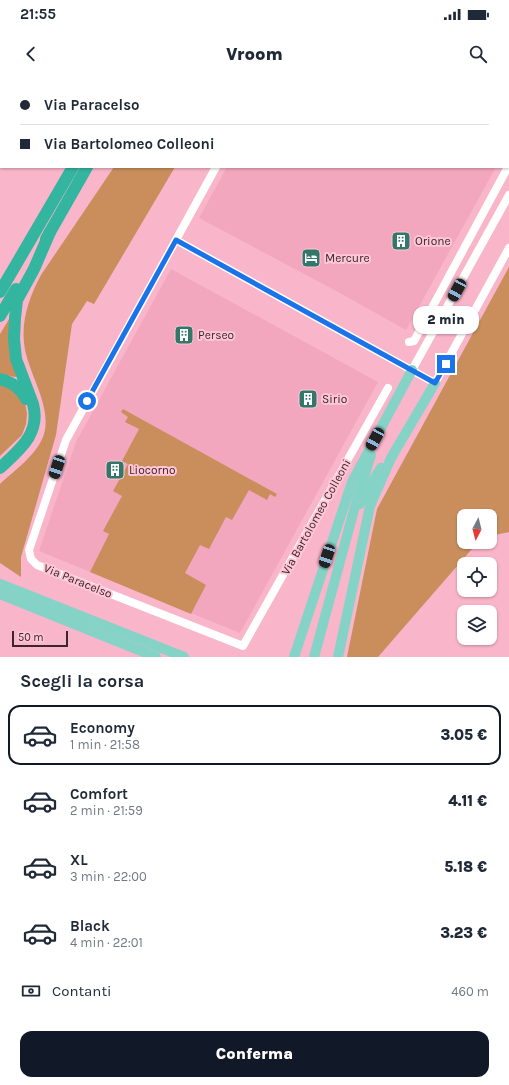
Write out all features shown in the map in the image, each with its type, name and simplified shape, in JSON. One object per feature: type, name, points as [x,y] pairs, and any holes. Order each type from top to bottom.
[{"type":"highway","points":[[0,292],[72,168]]},
{"type":"highway","points":[[0,316],[86,168]]},
{"type":"highway","points":[[0,278],[24,239],[38,227]]},
{"type":"highway","points":[[0,468],[26,443],[33,428],[35,410],[16,359],[14,328],[17,300],[34,269],[50,232]]},
{"type":"highway","points":[[0,379],[13,383],[23,392],[29,404],[30,416],[29,427],[22,441],[0,462]]},
{"type":"main road","points":[[294,657],[354,477],[412,370]]},
{"type":"main road","points":[[338,657],[368,513],[391,458],[435,383]]},
{"type":"main road","points":[[314,657],[375,439]]},
{"type":"main road","points":[[350,528],[372,482],[379,471],[391,458]]},
{"type":"main road","points":[[0,578],[55,606]]},
{"type":"main road","points":[[0,584],[184,657]]},
{"type":"main road","points":[[0,594],[156,657]]},
{"type":"main road","points":[[0,598],[31,607]]},
{"type":"street","name":"Via Paracelso","points":[[215,168],[66,440],[29,550],[31,559],[37,565],[244,646]]},
{"type":"street","points":[[409,342],[414,340],[507,168]]},
{"type":"street","points":[[412,370],[509,195]]},
{"type":"street","points":[[176,240],[435,383],[509,248]]},
{"type":"street","name":"Via Bartolomeo Colleoni","points":[[244,646],[388,388]]},
{"type":"shaded area","points":[[113,168],[174,168],[94,304],[87,301],[72,324],[56,435],[21,557],[21,577],[0,563],[0,484],[35,450],[43,437],[45,427],[44,406],[29,364],[24,344],[24,323],[26,313],[32,294],[41,275]]},
{"type":"shaded area","points":[[226,168],[495,168],[406,330],[199,218]]},
{"type":"shaded area","points":[[509,267],[509,532],[497,535],[497,509],[457,509],[457,549],[472,549],[465,557],[457,557],[457,566],[378,657],[347,657],[377,509]]},
{"type":"shaded area","points":[[171,269],[378,382],[240,633],[39,551],[76,442]]},
{"type":"shaded area","points":[[11,316],[17,376],[15,377],[0,374],[0,334]]},
{"type":"shaded area","points":[[0,383],[9,386],[25,402],[27,414],[26,424],[22,435],[0,456]]},
{"type":"shaded area","points":[[123,409],[277,494],[275,497],[270,494],[267,500],[249,490],[232,520],[226,517],[209,549],[200,545],[185,573],[206,585],[191,614],[90,572],[109,534],[103,531],[122,496],[113,491],[128,464],[122,461],[139,429],[125,422],[128,417],[121,412]]},
{"type":"place","name":"Orione","points":[[401,241]]},
{"type":"place","name":"Mercure","points":[[311,258]]},
{"type":"place","name":"Perseo","points":[[184,335]]},
{"type":"place","name":"Sirio","points":[[308,399]]},
{"type":"place","name":"Liocorno","points":[[115,470]]},
{"type":"route","points":[[87,401],[176,240],[435,383],[446,364]]}]
